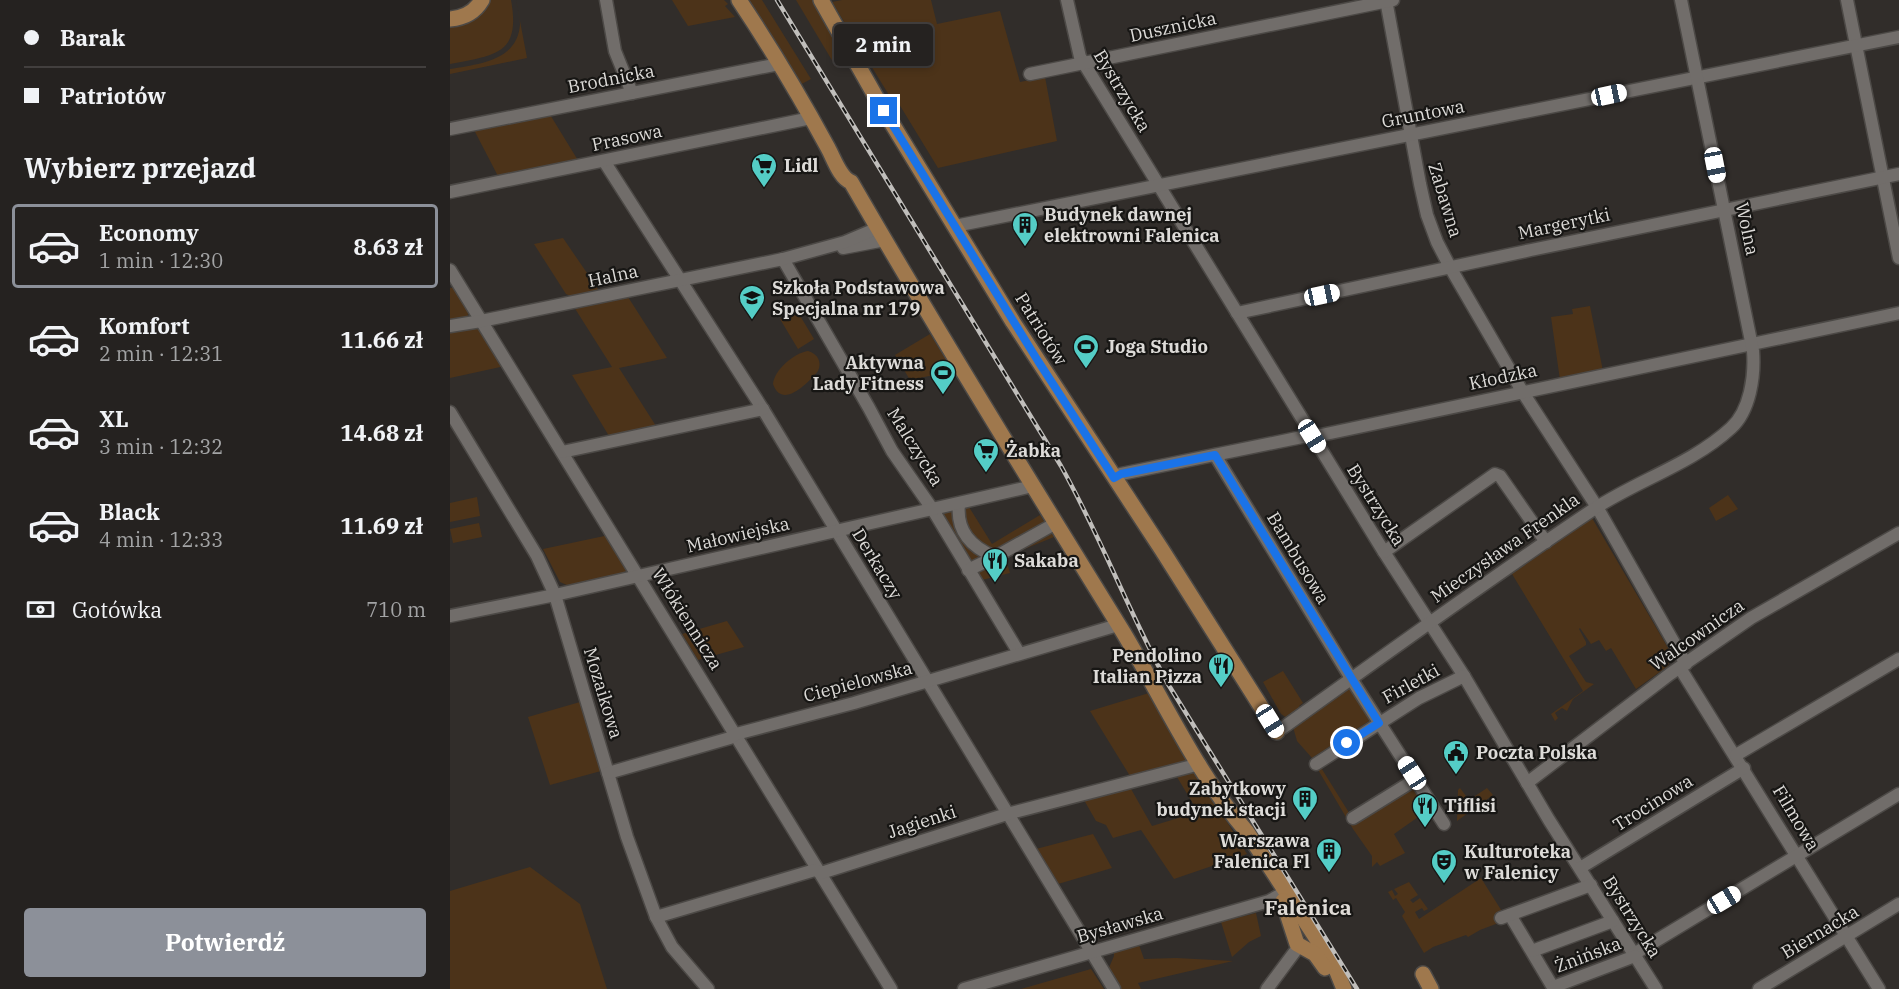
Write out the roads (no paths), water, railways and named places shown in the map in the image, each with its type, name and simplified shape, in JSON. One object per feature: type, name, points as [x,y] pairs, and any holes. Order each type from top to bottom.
[{"type":"main road","points":[[450,19],[464,17],[472,12],[482,0]]},
{"type":"main road","points":[[739,0],[814,123],[837,150],[851,174],[851,182],[1200,764],[1281,889],[1307,924],[1305,943]]},
{"type":"main road","name":"Patriotów","points":[[821,0],[831,7],[877,99],[1050,381],[1277,732]]},
{"type":"main road","points":[[1281,889],[1305,943],[1343,989]]},
{"type":"main road","points":[[1423,975],[1431,989]]},
{"type":"street","points":[[606,0],[615,51],[632,93]]},
{"type":"street","name":"Bystrzycka","points":[[1067,0],[1077,52],[1083,63],[1428,624],[1464,676],[1527,783],[1656,989]]},
{"type":"street","name":"Dusznicka","points":[[1030,74],[1389,0]]},
{"type":"street","name":"Zabawna","points":[[1389,0],[1410,136],[1427,215],[1450,267],[1522,391]]},
{"type":"street","name":"Wolna","points":[[1681,0],[1752,344],[1753,377],[1749,395]]},
{"type":"street","points":[[1846,0],[1899,258]]},
{"type":"street","name":"Gruntowa","points":[[955,226],[1899,37]]},
{"type":"street","name":"Brodnicka","points":[[450,129],[779,64]]},
{"type":"street","name":"Prasowa","points":[[450,192],[814,123]]},
{"type":"street","name":"Derkaczy","points":[[604,161],[763,409],[1114,989]]},
{"type":"street","name":"Margerytki","points":[[1237,313],[1899,174]]},
{"type":"street","name":"Halna","points":[[450,326],[783,259],[882,234]]},
{"type":"street","name":"Malczycka","points":[[783,259],[892,451],[933,510],[1019,653]]},
{"type":"street","name":"Włókiennicza","points":[[450,270],[891,989]]},
{"type":"street","name":"Kłodzka","points":[[1114,478],[1121,474],[1899,313]]},
{"type":"street","name":"Filmowa","points":[[1522,391],[1597,507],[1683,666],[1879,989]]},
{"type":"street","name":"Mieczysława Frenkla","points":[[1277,732],[1597,507],[1714,441],[1737,422],[1749,395]]},
{"type":"street","points":[[562,452],[763,409]]},
{"type":"street","name":"Mozaikowa","points":[[450,412],[537,556],[555,595],[627,837],[656,917],[672,946],[708,989]]},
{"type":"street","name":"Bambusowa","points":[[1215,455],[1352,680],[1444,824]]},
{"type":"street","points":[[1384,552],[1495,474],[1500,476],[1546,542]]},
{"type":"street","name":"Małowiejska","points":[[450,616],[555,595],[1033,486]]},
{"type":"street","points":[[959,504],[957,516],[964,536],[975,546],[994,557]]},
{"type":"street","points":[[968,570],[1056,523]]},
{"type":"street","name":"Walcownicza","points":[[1527,783],[1748,620],[1899,533]]},
{"type":"street","name":"Ciepielowska","points":[[608,773],[1118,625]]},
{"type":"street","points":[[1736,755],[1899,659]]},
{"type":"street","name":"Firletki","points":[[1316,764],[1419,698],[1464,676]]},
{"type":"street","name":"Jagienki","points":[[656,917],[815,870],[821,873],[1007,814],[1200,764]]},
{"type":"street","name":"Trocinowa","points":[[1580,868],[1744,768]]},
{"type":"street","points":[[1353,818],[1416,779]]},
{"type":"street","name":"Żnińska","points":[[1554,988],[1635,955],[1899,794]]},
{"type":"street","points":[[1554,988],[1532,951],[1505,917],[1591,885]]},
{"type":"street","name":"Bysławska","points":[[964,989],[1269,901],[1281,889]]},
{"type":"street","name":"Biernacka","points":[[1759,989],[1899,904]]},
{"type":"street","points":[[1532,951],[1613,921]]},
{"type":"street","points":[[1267,989],[1305,943]]},
{"type":"railway","points":[[777,0],[1061,466],[1168,684],[1357,989]]},
{"type":"place","name":"Lidl","points":[[764,189]]},
{"type":"place","name":"Budynek dawnej elektrowni Falenica","points":[[1025,248]]},
{"type":"place","name":"Szkoła Podstawowa Specjalna nr 179","points":[[752,321]]},
{"type":"place","name":"Joga Studio","points":[[1086,370]]},
{"type":"place","name":"Aktywna Lady Fitness","points":[[943,396]]},
{"type":"place","name":"Żabka","points":[[986,474]]},
{"type":"place","name":"Sakaba","points":[[995,584]]},
{"type":"place","name":"Pendolino Italian Pizza","points":[[1221,689]]},
{"type":"place","name":"Poczta Polska","points":[[1456,776]]},
{"type":"place","name":"Zabytkowy budynek stacji","points":[[1305,822]]},
{"type":"place","name":"Tiflisi","points":[[1425,829]]},
{"type":"place","name":"Warszawa Falenica Fl","points":[[1329,874]]},
{"type":"place","name":"Kulturoteka w Falenicy","points":[[1444,885]]},
{"type":"district","name":"Falenica","points":[[1308,908]]}]
